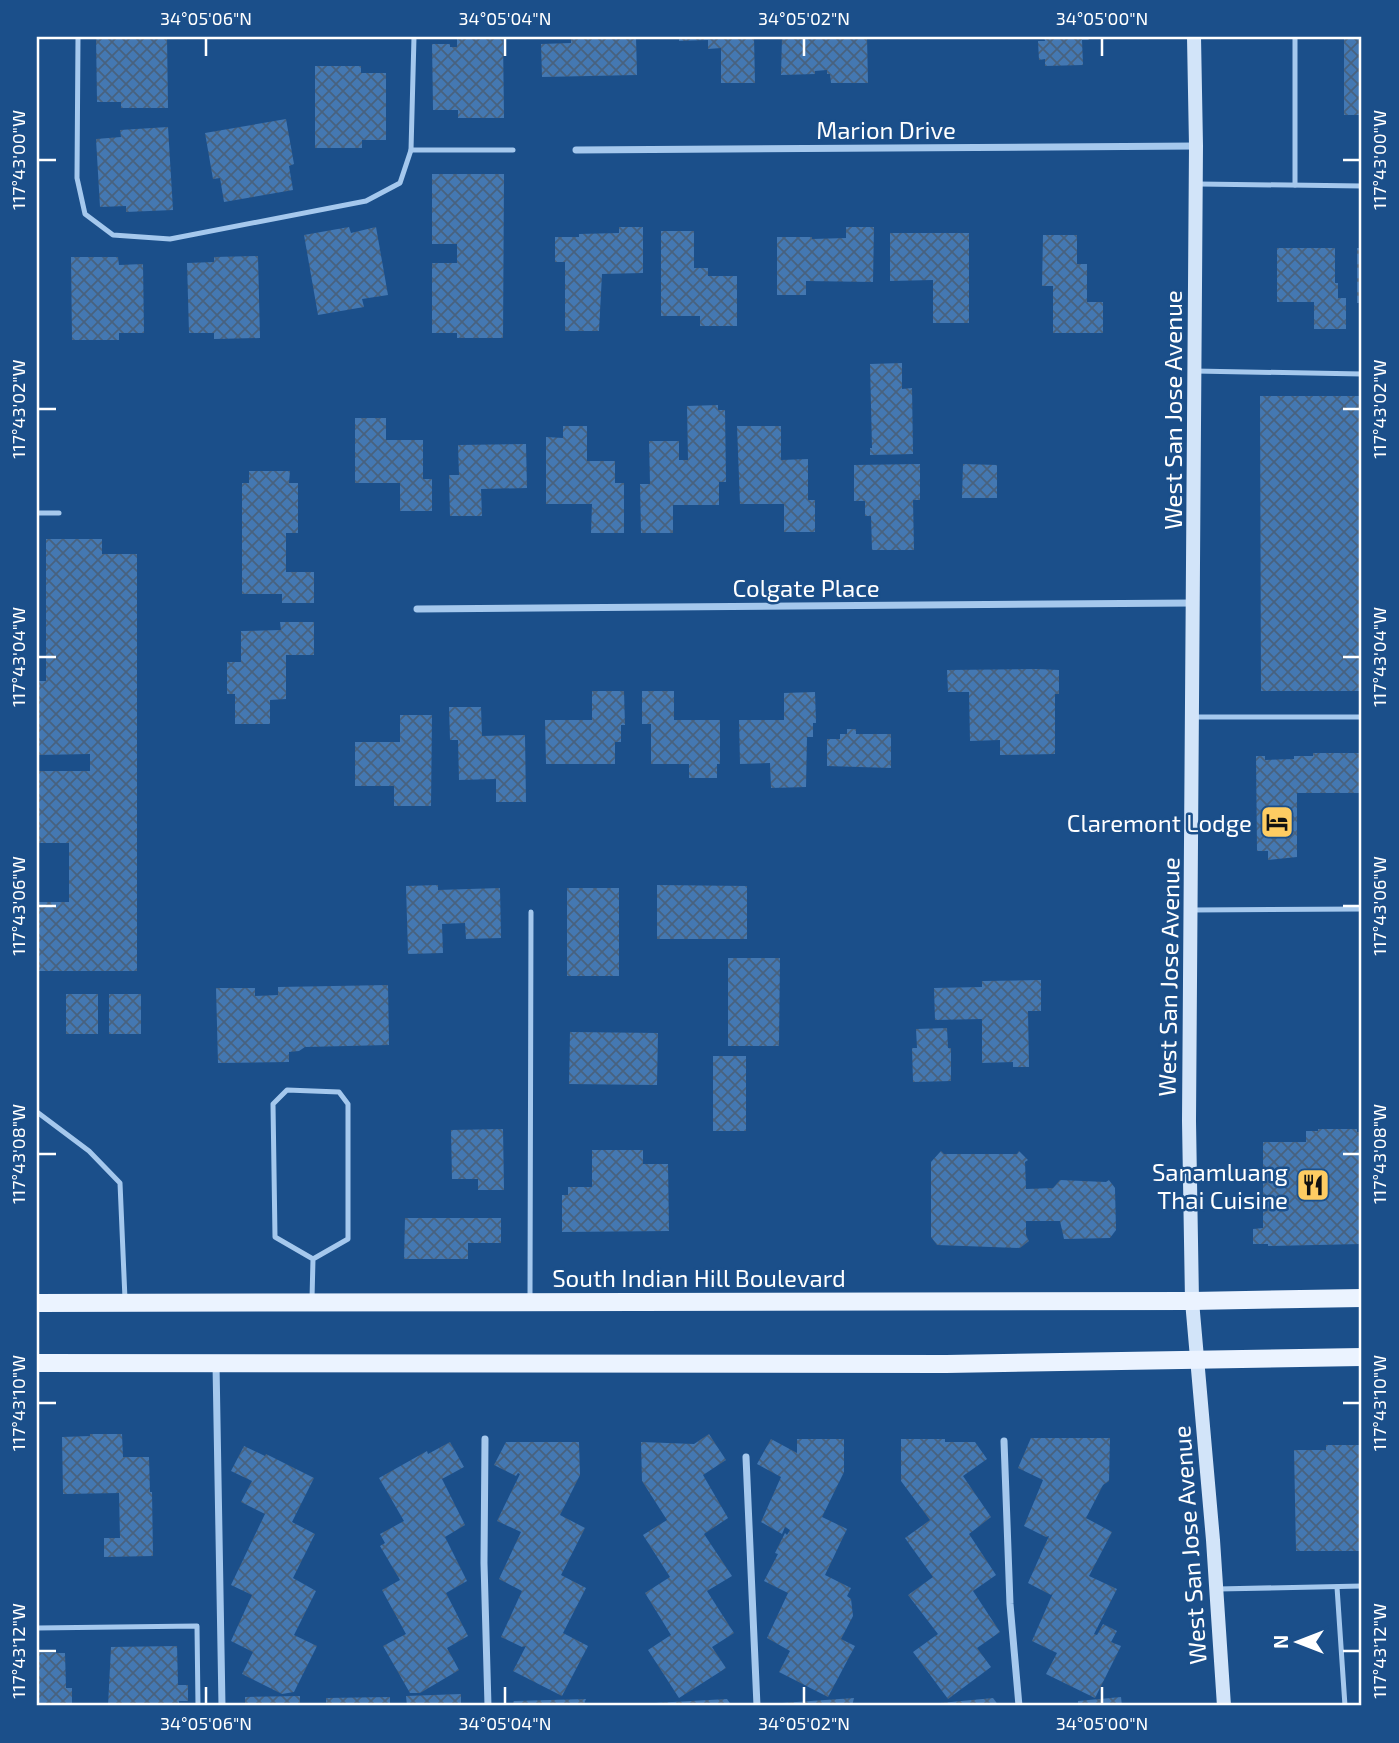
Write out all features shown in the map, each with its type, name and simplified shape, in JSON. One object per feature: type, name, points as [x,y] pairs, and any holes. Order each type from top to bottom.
[{"type":"main road","name":"South Indian Hill Boulevard","points":[[37,1303],[1192,1301],[1362,1298]]},
{"type":"main road","points":[[37,1363],[946,1364],[1362,1357]]},
{"type":"street","name":"West San Jose Avenue","points":[[1194,37],[1195,603],[1189,1121],[1192,1301],[1224,1706]]},
{"type":"street","name":"Marion Drive","points":[[576,150],[1196,146]]},
{"type":"street","name":"Colgate Place","points":[[417,609],[1195,603]]},
{"type":"street","points":[[216,1363],[222,1706]]},
{"type":"street","points":[[485,1439],[484,1563],[488,1706]]},
{"type":"street","points":[[1004,1441],[1010,1604],[1019,1706]]},
{"type":"street","points":[[746,1457],[757,1706]]},
{"type":"lane","points":[[78,37],[77,178],[85,214],[113,234],[170,239],[366,201],[400,183],[411,150],[414,37]]},
{"type":"lane","points":[[1294,185],[1295,37]]},
{"type":"lane","points":[[411,150],[513,150]]},
{"type":"lane","points":[[1196,184],[1362,186]]},
{"type":"lane","points":[[1195,371],[1362,374]]},
{"type":"lane","points":[[37,513],[60,513]]},
{"type":"lane","points":[[1194,717],[1362,717]]},
{"type":"lane","points":[[1192,910],[1362,909]]},
{"type":"lane","points":[[530,1302],[531,912]]},
{"type":"lane","points":[[287,1090],[339,1092],[348,1104],[348,1239],[313,1259],[275,1237],[274,1104],[287,1090]]},
{"type":"lane","points":[[37,1112],[89,1151],[120,1183],[126,1303]]},
{"type":"lane","points":[[312,1302],[313,1259]]},
{"type":"lane","points":[[1215,1589],[1362,1586]]},
{"type":"lane","points":[[1337,1587],[1345,1706]]},
{"type":"lane","points":[[37,1628],[197,1626],[198,1706]]},
{"type":"building","points":[[96,37],[167,37],[168,108],[121,108],[121,102],[97,102]]},
{"type":"building","points":[[571,37],[636,37],[637,75],[542,77],[541,44],[571,43]]},
{"type":"building","points":[[679,37],[754,37],[755,83],[721,83],[721,48],[708,49],[708,40],[679,41]]},
{"type":"building","points":[[782,37],[867,37],[868,83],[831,83],[827,70],[815,71],[815,74],[781,75]]},
{"type":"building","points":[[1044,37],[1089,37],[1089,40],[1082,40],[1083,65],[1045,66],[1045,59],[1039,60],[1038,41],[1045,41]]},
{"type":"building","points":[[1344,37],[1362,37],[1362,115],[1344,115]]},
{"type":"building","points":[[457,39],[503,39],[504,118],[458,118],[458,110],[433,110],[432,44],[450,44],[450,47],[457,47]]},
{"type":"building","points":[[315,66],[361,66],[361,73],[386,73],[386,140],[362,140],[362,148],[315,148]]},
{"type":"building","points":[[286,119],[294,164],[289,166],[293,190],[224,202],[220,178],[213,179],[205,133]]},
{"type":"building","points":[[168,127],[173,210],[126,212],[126,206],[100,207],[96,139],[121,137],[120,130]]},
{"type":"building","points":[[432,174],[504,174],[503,338],[457,338],[457,333],[432,333],[432,263],[457,263],[457,244],[432,244]]},
{"type":"building","points":[[349,227],[351,233],[376,227],[388,295],[362,299],[364,307],[318,315],[304,235]]},
{"type":"building","points":[[619,227],[643,227],[643,273],[602,274],[599,331],[565,331],[565,262],[555,262],[555,237],[619,233]]},
{"type":"building","points":[[846,227],[874,227],[873,282],[806,281],[806,295],[777,295],[777,237],[846,238]]},
{"type":"building","points":[[661,231],[694,231],[694,268],[708,268],[708,276],[737,276],[737,326],[700,326],[700,316],[661,316]]},
{"type":"building","points":[[890,233],[969,233],[969,323],[933,323],[933,280],[890,281]]},
{"type":"building","points":[[1043,235],[1077,235],[1077,264],[1087,264],[1087,302],[1103,302],[1103,333],[1053,333],[1053,286],[1042,286]]},
{"type":"building","points":[[1277,248],[1335,248],[1335,283],[1338,283],[1338,298],[1346,298],[1346,329],[1314,329],[1314,302],[1277,302]]},
{"type":"building","points":[[1357,248],[1362,248],[1362,303],[1357,303]]},
{"type":"building","points":[[258,256],[260,338],[214,339],[214,333],[189,333],[187,263],[214,262],[214,257]]},
{"type":"building","points":[[71,257],[118,257],[119,265],[143,264],[144,333],[119,333],[119,340],[72,340]]},
{"type":"building","points":[[902,363],[902,389],[912,388],[913,454],[870,455],[870,364]]},
{"type":"building","points":[[1260,396],[1362,396],[1362,691],[1261,691]]},
{"type":"building","points":[[718,405],[718,410],[725,410],[726,482],[719,482],[719,505],[673,505],[673,533],[641,533],[640,484],[650,484],[649,441],[679,441],[679,460],[688,460],[687,406]]},
{"type":"building","points":[[355,418],[386,418],[386,440],[423,440],[423,479],[432,479],[432,511],[400,511],[400,483],[355,483]]},
{"type":"building","points":[[563,426],[587,426],[587,461],[615,461],[615,483],[624,483],[624,533],[591,533],[592,504],[546,504],[546,437],[563,438]]},
{"type":"building","points":[[737,426],[781,426],[781,460],[808,459],[808,500],[815,500],[815,532],[784,532],[784,504],[740,504]]},
{"type":"building","points":[[526,444],[527,488],[481,489],[482,516],[450,516],[449,475],[459,475],[458,445]]},
{"type":"building","points":[[920,464],[920,500],[913,500],[914,550],[872,550],[871,516],[865,516],[865,501],[854,501],[854,465]]},
{"type":"building","points":[[963,464],[997,465],[997,498],[962,498]]},
{"type":"building","points":[[249,471],[290,471],[289,483],[298,483],[298,533],[286,533],[286,572],[314,572],[314,603],[282,603],[282,594],[242,594],[242,483],[249,483]]},
{"type":"building","points":[[46,539],[102,539],[102,554],[137,554],[137,971],[37,971],[37,902],[69,902],[69,843],[37,843],[37,771],[90,771],[90,754],[37,755],[37,681],[46,681]]},
{"type":"building","points":[[280,622],[314,622],[314,655],[286,655],[286,699],[270,700],[270,724],[235,724],[235,694],[227,694],[227,662],[241,662],[241,631],[281,630]]},
{"type":"building","points":[[947,670],[1059,670],[1059,694],[1055,694],[1055,754],[1000,755],[1000,740],[970,741],[969,692],[948,692]]},
{"type":"building","points":[[592,691],[624,691],[625,725],[621,725],[621,742],[615,742],[615,764],[546,764],[545,720],[592,720]]},
{"type":"building","points":[[642,691],[674,691],[674,720],[720,720],[720,764],[717,764],[717,778],[689,778],[689,764],[651,764],[651,724],[642,724]]},
{"type":"building","points":[[815,692],[816,723],[813,723],[813,737],[807,737],[806,787],[771,788],[770,763],[740,764],[739,720],[784,720],[784,693]]},
{"type":"building","points":[[449,707],[481,707],[482,736],[525,735],[526,802],[496,802],[496,779],[459,780],[458,740],[450,740]]},
{"type":"building","points":[[400,715],[432,715],[431,806],[394,806],[394,786],[355,786],[355,742],[400,742]]},
{"type":"building","points":[[847,729],[856,729],[856,734],[891,734],[891,768],[827,766],[827,739],[840,739],[840,734],[847,734]]},
{"type":"building","name":"Claremont Lodge","points":[[1313,753],[1362,753],[1362,793],[1297,793],[1297,857],[1268,860],[1268,851],[1257,851],[1256,756],[1265,756],[1265,760],[1294,759],[1294,756],[1313,756]]},
{"type":"building","points":[[438,885],[438,890],[500,888],[501,938],[466,939],[465,923],[442,924],[443,953],[408,954],[406,886]]},
{"type":"building","points":[[657,885],[747,886],[747,939],[657,939]]},
{"type":"building","points":[[567,888],[619,888],[619,976],[567,976]]},
{"type":"building","points":[[728,958],[780,958],[779,1046],[728,1046]]},
{"type":"building","points":[[1041,980],[1041,1011],[1028,1011],[1029,1067],[1013,1067],[1013,1062],[982,1063],[982,1019],[935,1020],[934,988],[982,987],[982,981]]},
{"type":"building","points":[[388,985],[389,1045],[305,1047],[289,1052],[289,1062],[218,1063],[216,988],[255,988],[255,996],[278,995],[278,987]]},
{"type":"building","points":[[66,994],[98,994],[98,1034],[66,1034]]},
{"type":"building","points":[[109,994],[141,994],[141,1034],[109,1034]]},
{"type":"building","points":[[947,1028],[948,1048],[951,1048],[951,1081],[913,1082],[912,1048],[917,1048],[916,1029]]},
{"type":"building","points":[[570,1032],[658,1033],[657,1085],[569,1084]]},
{"type":"building","points":[[713,1056],[746,1056],[746,1131],[713,1131]]},
{"type":"building","points":[[503,1129],[504,1190],[478,1190],[478,1179],[452,1179],[451,1130]]},
{"type":"building","name":"Sanamluang Thai Cuisine","points":[[1357,1129],[1357,1132],[1362,1132],[1362,1244],[1253,1244],[1253,1229],[1263,1228],[1263,1142],[1306,1142],[1306,1131]]},
{"type":"building","points":[[592,1150],[643,1150],[643,1164],[668,1164],[669,1231],[562,1232],[562,1195],[568,1195],[568,1187],[592,1187]]},
{"type":"building","points":[[941,1151],[944,1154],[1017,1154],[1019,1151],[1028,1160],[1025,1162],[1026,1189],[1053,1188],[1060,1180],[1109,1180],[1115,1188],[1116,1230],[1110,1238],[1064,1239],[1060,1221],[1026,1221],[1029,1241],[1020,1248],[937,1245],[931,1237],[931,1162]]},
{"type":"building","points":[[405,1218],[501,1218],[501,1243],[468,1243],[468,1259],[404,1259]]},
{"type":"building","points":[[122,1434],[123,1457],[149,1457],[153,1556],[104,1557],[104,1538],[120,1538],[119,1493],[63,1494],[62,1437]]},
{"type":"building","points":[[709,1434],[726,1460],[703,1475],[728,1518],[704,1534],[732,1576],[707,1591],[734,1633],[712,1647],[726,1668],[679,1698],[648,1650],[671,1635],[645,1593],[670,1577],[643,1535],[667,1520],[642,1481],[641,1442],[694,1444]]},
{"type":"building","points":[[1031,1438],[1110,1438],[1109,1481],[1103,1485],[1086,1518],[1112,1532],[1089,1576],[1117,1589],[1094,1634],[1097,1635],[1103,1624],[1117,1631],[1111,1642],[1121,1646],[1095,1698],[1046,1674],[1057,1653],[1032,1641],[1053,1593],[1051,1595],[1028,1583],[1049,1536],[1024,1526],[1043,1480],[1018,1468]]},
{"type":"building","points":[[771,1439],[797,1453],[797,1439],[844,1439],[844,1472],[822,1517],[847,1529],[825,1575],[851,1588],[847,1596],[851,1599],[853,1616],[841,1639],[855,1646],[828,1697],[779,1672],[790,1651],[767,1638],[788,1593],[764,1581],[785,1533],[787,1535],[790,1530],[785,1527],[782,1534],[761,1522],[781,1477],[757,1464]]},
{"type":"building","points":[[901,1439],[975,1442],[987,1459],[963,1476],[991,1517],[969,1534],[996,1575],[973,1591],[1000,1632],[977,1648],[991,1667],[948,1699],[913,1652],[938,1634],[908,1595],[933,1577],[905,1538],[930,1520],[901,1481]]},
{"type":"building","points":[[450,1442],[464,1467],[442,1479],[465,1525],[445,1537],[467,1581],[446,1593],[468,1636],[447,1648],[459,1670],[420,1693],[410,1693],[383,1646],[406,1634],[382,1590],[400,1580],[380,1546],[385,1543],[380,1534],[404,1521],[379,1478],[427,1451],[428,1454]]},
{"type":"building","points":[[506,1442],[579,1442],[580,1475],[560,1515],[585,1528],[561,1575],[586,1588],[563,1633],[588,1646],[562,1696],[513,1671],[526,1646],[522,1647],[501,1637],[522,1591],[499,1579],[521,1532],[497,1521],[520,1474],[516,1476],[494,1465]]},
{"type":"building","points":[[1326,1445],[1362,1445],[1362,1551],[1296,1551],[1294,1450],[1326,1450]]},
{"type":"building","points":[[244,1446],[314,1478],[292,1522],[315,1534],[293,1578],[316,1591],[294,1635],[317,1646],[294,1692],[282,1694],[242,1674],[253,1652],[231,1641],[252,1595],[231,1585],[265,1514],[241,1502],[252,1481],[231,1471]]},
{"type":"building","points":[[177,1646],[178,1685],[188,1685],[188,1701],[179,1701],[179,1706],[108,1706],[111,1647]]},
{"type":"building","points":[[37,1653],[65,1653],[66,1688],[72,1688],[72,1706],[37,1706]]},
{"type":"building","points":[[461,1694],[461,1706],[407,1706],[406,1696]]},
{"type":"building","points":[[300,1696],[300,1706],[245,1706],[245,1697]]},
{"type":"building","points":[[390,1697],[390,1706],[326,1706],[326,1698]]},
{"type":"building","points":[[1121,1697],[1122,1706],[1062,1706],[1078,1701]]},
{"type":"building","points":[[854,1698],[852,1706],[780,1706],[782,1703]]},
{"type":"building","points":[[993,1698],[999,1706],[930,1706],[930,1704]]},
{"type":"building","points":[[586,1699],[583,1706],[511,1706],[514,1701]]},
{"type":"building","points":[[727,1699],[732,1706],[657,1706],[655,1703]]},
{"type":"place","name":"Claremont Lodge","points":[[1277,822]]},
{"type":"place","name":"Sanamluang Thai Cuisine","points":[[1313,1185]]}]
